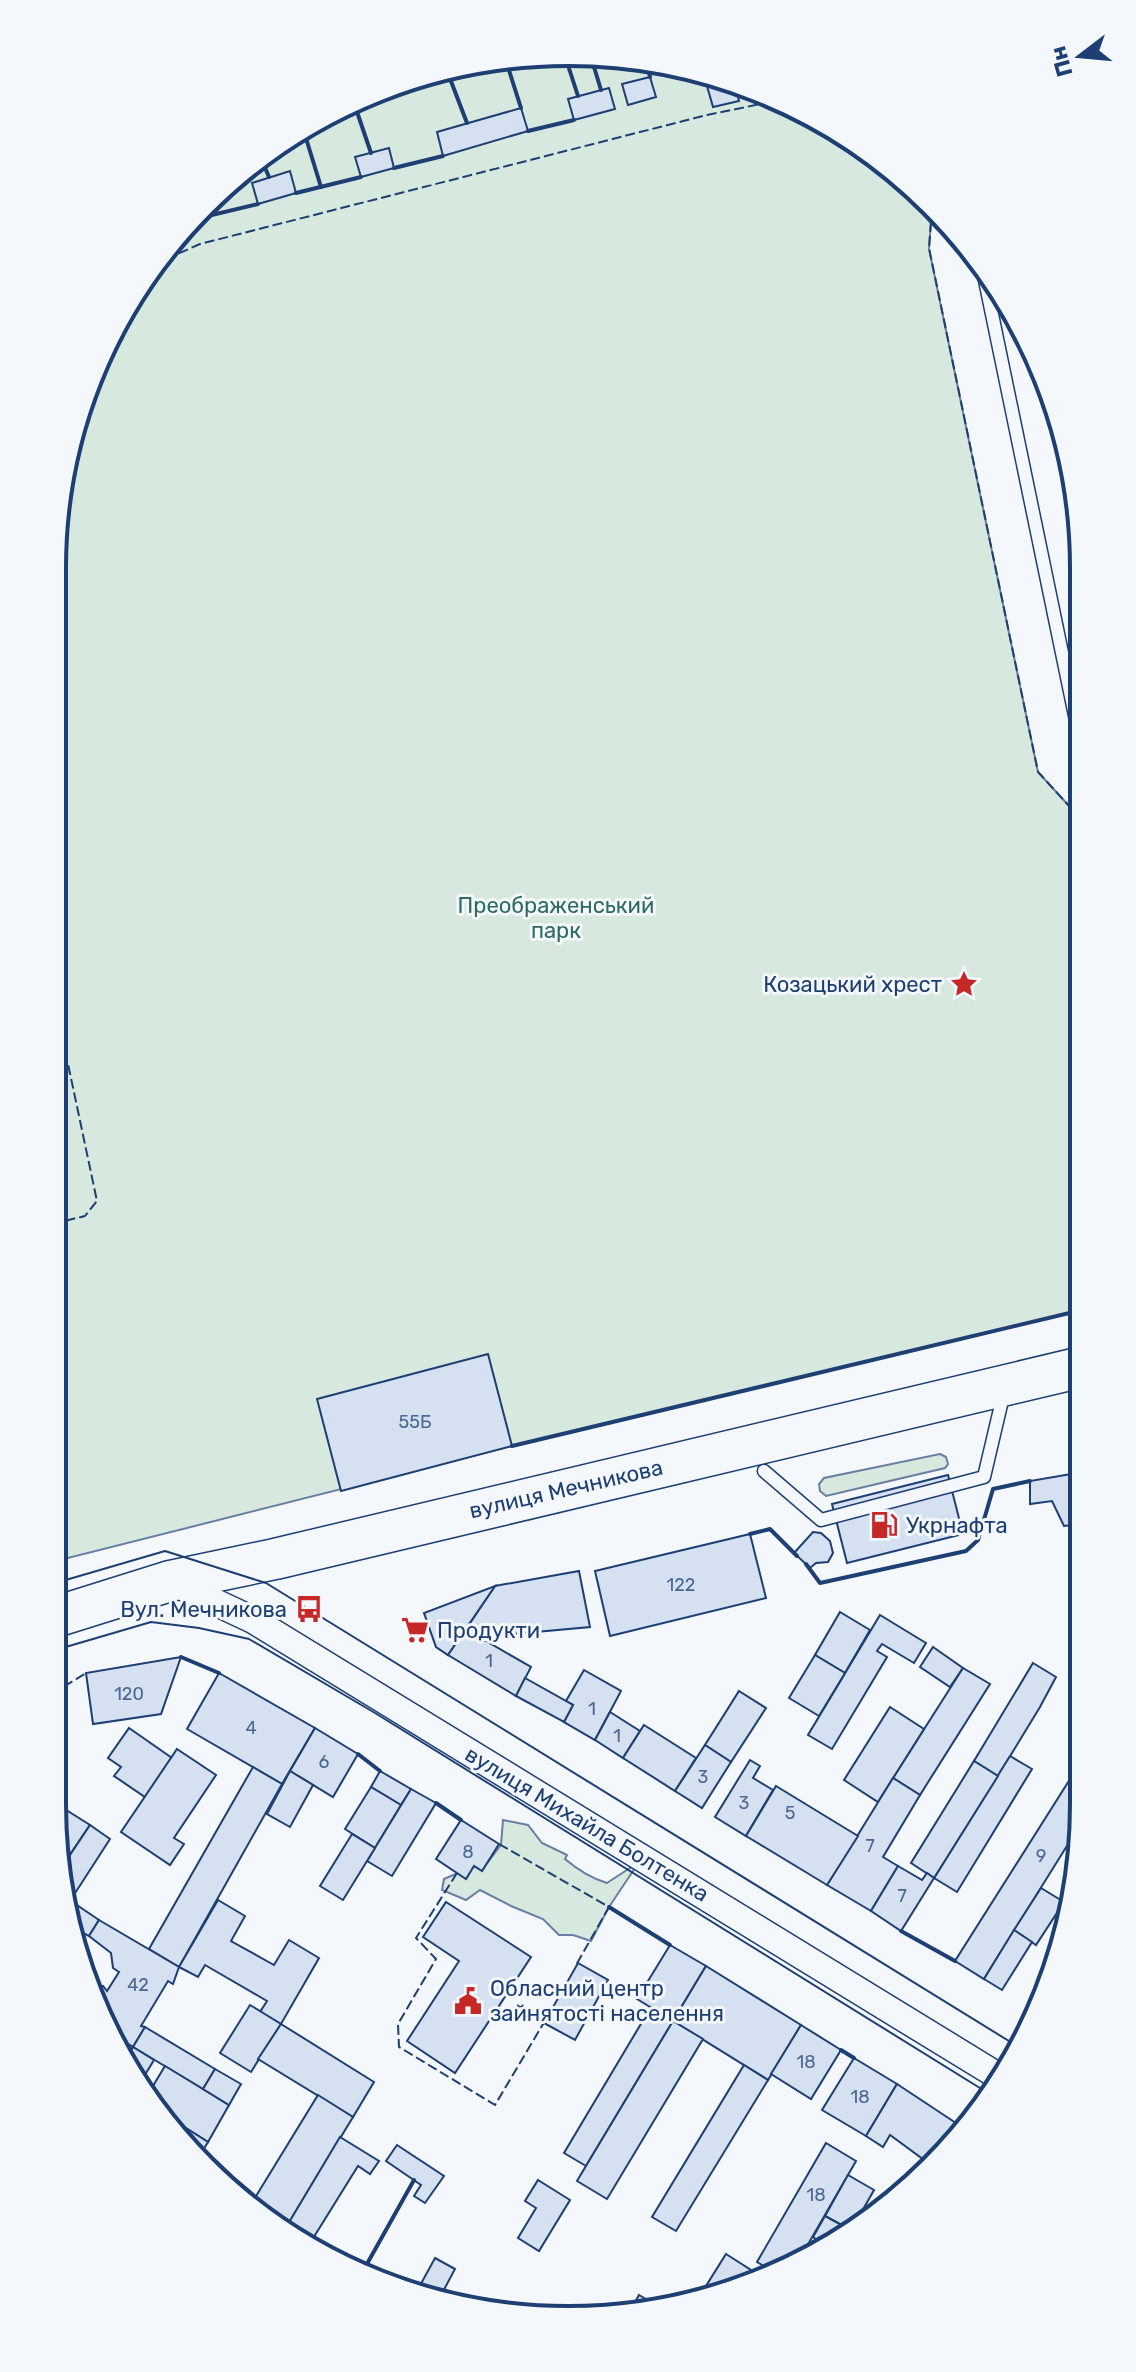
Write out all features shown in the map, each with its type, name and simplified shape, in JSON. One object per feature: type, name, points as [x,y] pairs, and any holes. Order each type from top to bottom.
[{"type":"main road","name":"вулиця Мечникова","points":[[66,1614],[170,1581],[1070,1370]]},
{"type":"street","name":"вулиця Михайла Болтенка","points":[[170,1581],[242,1614],[992,2072]]},
{"type":"lane","points":[[988,293],[1070,692]]},
{"type":"lane","points":[[764,1471],[821,1520],[984,1477],[1005,1385]]},
{"type":"green space","name":"Преображенський парк","points":[[601,67],[634,70],[698,83],[760,104],[790,118],[819,133],[874,170],[931,222],[929,249],[1038,772],[1070,807],[1070,1313],[512,1446],[66,1558],[67,535],[70,502],[83,438],[104,376],[118,346],[133,317],[170,262],[237,191],[317,133],[376,104],[407,93],[438,83],[502,70]]},
{"type":"green space","points":[[940,1454],[946,1457],[948,1464],[945,1468],[826,1496],[820,1491],[819,1484],[824,1478]]},
{"type":"green space","points":[[503,1820],[528,1825],[542,1843],[567,1855],[565,1859],[584,1873],[607,1883],[639,1862],[591,1941],[573,1935],[559,1935],[543,1919],[480,1890],[466,1900],[442,1890],[444,1879],[474,1866],[482,1870],[501,1845]]},
{"type":"building","points":[[650,77],[656,97],[628,105],[622,84]]},
{"type":"building","points":[[707,86],[738,96],[739,101],[713,107]]},
{"type":"building","points":[[609,88],[615,109],[574,120],[568,99]]},
{"type":"building","points":[[521,108],[528,131],[443,156],[437,132]]},
{"type":"building","points":[[389,148],[394,168],[361,177],[355,157]]},
{"type":"building","points":[[290,171],[296,193],[258,204],[252,183]]},
{"type":"building","points":[[488,1354],[512,1446],[341,1491],[317,1399]]},
{"type":"building","points":[[1070,1474],[1070,1525],[1064,1526],[1052,1501],[1030,1504],[1030,1481]]},
{"type":"building","points":[[948,1475],[963,1534],[847,1563],[832,1504]]},
{"type":"building","points":[[813,1532],[821,1533],[830,1541],[833,1553],[828,1562],[816,1563],[810,1568],[794,1553]]},
{"type":"building","points":[[750,1534],[766,1598],[610,1636],[595,1571]]},
{"type":"building","points":[[579,1571],[590,1627],[479,1637],[462,1635],[495,1586]]},
{"type":"building","points":[[495,1586],[448,1655],[436,1647],[424,1613]]},
{"type":"building","points":[[840,1612],[870,1630],[845,1673],[815,1655]]},
{"type":"building","points":[[880,1615],[926,1643],[914,1663],[882,1644],[877,1651],[887,1657],[832,1749],[808,1735]]},
{"type":"building","name":"Продукти","points":[[420,1622],[423,1637],[410,1638],[408,1623]]},
{"type":"building","points":[[462,1635],[479,1637],[531,1667],[516,1696],[448,1655]]},
{"type":"building","points":[[933,1647],[963,1668],[950,1687],[920,1667]]},
{"type":"building","points":[[815,1655],[845,1673],[819,1716],[789,1698]]},
{"type":"building","points":[[181,1657],[161,1714],[93,1724],[86,1673]]},
{"type":"building","points":[[1033,1663],[1056,1677],[998,1776],[974,1761]]},
{"type":"building","points":[[963,1668],[990,1684],[920,1795],[893,1778]]},
{"type":"building","points":[[584,1670],[621,1691],[595,1740],[564,1722],[573,1705],[566,1701]]},
{"type":"building","points":[[219,1673],[315,1728],[282,1784],[187,1729]]},
{"type":"building","points":[[525,1678],[573,1705],[564,1722],[516,1696]]},
{"type":"building","points":[[739,1691],[766,1708],[731,1762],[705,1745]]},
{"type":"building","points":[[890,1707],[924,1729],[878,1802],[844,1780]]},
{"type":"building","points":[[610,1712],[640,1731],[623,1758],[595,1740]]},
{"type":"building","points":[[644,1725],[696,1758],[675,1791],[623,1758]]},
{"type":"building","points":[[129,1728],[172,1758],[145,1797],[114,1776],[121,1767],[108,1758]]},
{"type":"building","points":[[315,1728],[358,1754],[333,1797],[290,1771]]},
{"type":"building","points":[[705,1745],[731,1762],[702,1808],[675,1791]]},
{"type":"building","points":[[177,1749],[216,1775],[174,1838],[184,1844],[170,1865],[121,1832]]},
{"type":"building","points":[[1010,1756],[1032,1769],[957,1892],[934,1878]]},
{"type":"building","points":[[750,1760],[760,1766],[753,1778],[773,1790],[746,1836],[715,1817]]},
{"type":"building","points":[[974,1761],[998,1776],[934,1878],[911,1863]]},
{"type":"building","points":[[253,1767],[282,1784],[179,1967],[149,1949]]},
{"type":"building","points":[[290,1771],[313,1785],[290,1827],[267,1814]]},
{"type":"building","points":[[380,1771],[411,1789],[401,1805],[371,1787]]},
{"type":"building","points":[[893,1778],[920,1795],[883,1857],[898,1866],[871,1911],[827,1885]]},
{"type":"building","points":[[1070,1779],[1068,1844],[984,1979],[955,1961]]},
{"type":"building","points":[[776,1786],[858,1836],[827,1885],[746,1836]]},
{"type":"building","points":[[371,1787],[401,1805],[375,1848],[345,1829]]},
{"type":"building","points":[[411,1789],[436,1803],[392,1876],[367,1861]]},
{"type":"building","points":[[66,1810],[90,1825],[71,1853],[68,1851]]},
{"type":"building","points":[[461,1820],[499,1844],[482,1871],[474,1866],[466,1879],[436,1859]]},
{"type":"building","points":[[90,1825],[110,1839],[75,1894],[69,1857]]},
{"type":"building","points":[[352,1834],[375,1848],[343,1900],[320,1886]]},
{"type":"building","points":[[898,1866],[922,1880],[927,1873],[934,1878],[901,1931],[871,1911]]},
{"type":"building","points":[[1041,1888],[1060,1900],[1058,1911],[1036,1945],[1014,1930]]},
{"type":"building","points":[[218,1900],[245,1916],[231,1941],[274,1965],[289,1940],[319,1958],[281,2024],[260,2012],[267,2001],[205,1965],[198,1977],[179,1967]]},
{"type":"building","name":"Обласний центр зайнятості населення","points":[[446,1902],[531,1957],[455,2073],[407,2041],[459,1961],[423,1937]]},
{"type":"building","points":[[77,1905],[99,1920],[89,1936],[83,1933]]},
{"type":"building","points":[[99,1920],[179,1967],[173,1984],[168,1981],[141,2026],[145,2027],[133,2047],[127,2043],[101,1987],[107,1991],[119,1972],[113,1968],[111,1953],[89,1936]]},
{"type":"building","points":[[1014,1930],[1032,1942],[1002,1990],[984,1979]]},
{"type":"building","points":[[670,1945],[706,1966],[673,2021],[637,1999]]},
{"type":"building","points":[[578,1963],[608,1980],[575,2040],[544,2023]]},
{"type":"building","points":[[706,1966],[801,2025],[768,2080],[673,2021]]},
{"type":"building","points":[[250,2005],[281,2024],[251,2072],[220,2053]]},
{"type":"building","points":[[651,2007],[673,2021],[586,2166],[564,2153]]},
{"type":"building","points":[[673,2021],[703,2039],[607,2199],[577,2181]]},
{"type":"building","points":[[281,2024],[374,2082],[353,2117],[258,2059]]},
{"type":"building","points":[[801,2025],[841,2050],[811,2099],[771,2074]]},
{"type":"building","points":[[145,2027],[215,2069],[203,2089],[133,2047]]},
{"type":"building","points":[[133,2047],[154,2060],[145,2074],[133,2055]]},
{"type":"building","points":[[854,2058],[897,2084],[866,2136],[822,2110]]},
{"type":"building","points":[[744,2065],[768,2080],[676,2231],[652,2217]]},
{"type":"building","points":[[165,2066],[229,2105],[208,2142],[184,2127],[153,2086]]},
{"type":"building","points":[[215,2069],[241,2084],[229,2105],[203,2089]]},
{"type":"building","points":[[897,2084],[955,2123],[923,2159],[890,2135],[883,2147],[866,2136]]},
{"type":"building","points":[[318,2095],[353,2117],[290,2221],[256,2197]]},
{"type":"building","points":[[184,2127],[208,2142],[204,2149]]},
{"type":"building","points":[[340,2137],[379,2161],[370,2174],[358,2166],[314,2237],[290,2221]]},
{"type":"building","points":[[826,2143],[856,2161],[808,2245],[764,2266],[757,2262]]},
{"type":"building","points":[[397,2145],[444,2176],[425,2203],[414,2196],[421,2185],[386,2161]]},
{"type":"building","points":[[848,2175],[874,2190],[863,2210],[841,2225],[825,2216]]},
{"type":"building","points":[[538,2180],[570,2200],[539,2251],[518,2238],[536,2208],[525,2201]]},
{"type":"building","points":[[825,2216],[841,2225],[817,2240],[813,2237]]},
{"type":"building","points":[[726,2254],[752,2271],[729,2279],[706,2286]]},
{"type":"building","points":[[435,2258],[455,2269],[444,2290],[421,2284]]},
{"type":"tram line","points":[[66,1580],[165,1551],[266,1583],[1010,2042]]},
{"type":"tram line","points":[[66,1647],[151,1622],[249,1639],[375,1713],[981,2089]]},
{"type":"fence","points":[[176,254],[200,244],[760,104]]},
{"type":"fence","points":[[931,222],[929,248],[1038,772],[1070,807]]},
{"type":"fence","points":[[66,1064],[97,1201],[85,1216],[66,1221]]},
{"type":"fence","points":[[66,1685],[86,1673]]},
{"type":"fence","points":[[499,1844],[609,1907],[575,1967]]},
{"type":"fence","points":[[457,1873],[416,1938],[436,1959],[398,2024],[399,2047],[495,2105],[546,2019]]},
{"type":"wall","points":[[568,66],[578,96]]},
{"type":"wall","points":[[594,67],[601,90]]},
{"type":"wall","points":[[509,69],[521,108]]},
{"type":"wall","points":[[649,73],[650,77]]},
{"type":"wall","points":[[451,80],[467,123]]},
{"type":"wall","points":[[357,113],[371,153]]},
{"type":"wall","points":[[528,131],[574,120]]},
{"type":"wall","points":[[306,140],[321,187]]},
{"type":"wall","points":[[394,168],[443,156]]},
{"type":"wall","points":[[265,168],[269,177]]},
{"type":"wall","points":[[296,193],[361,177]]},
{"type":"wall","points":[[211,215],[258,204]]},
{"type":"wall","points":[[512,1446],[1070,1313]]},
{"type":"wall","points":[[806,1564],[820,1583],[966,1551],[978,1540],[993,1489],[1030,1481]]},
{"type":"wall","points":[[750,1534],[770,1529],[797,1556]]},
{"type":"wall","points":[[181,1657],[219,1673]]},
{"type":"wall","points":[[358,1754],[380,1771]]},
{"type":"wall","points":[[436,1803],[461,1820]]},
{"type":"wall","points":[[609,1907],[670,1945]]},
{"type":"wall","points":[[901,1931],[955,1961]]},
{"type":"wall","points":[[841,2050],[854,2058]]},
{"type":"wall","points":[[367,2264],[414,2180]]},
{"type":"place","name":"Козацький хрест","points":[[964,984]]},
{"type":"place","name":"Укрнафта","points":[[884,1525]]},
{"type":"place","name":"Вул. Мечникова","points":[[309,1609]]},
{"type":"place","name":"Продукти","points":[[415,1630]]},
{"type":"place","name":"Обласний центр зайнятості населення","points":[[468,2001]]}]
